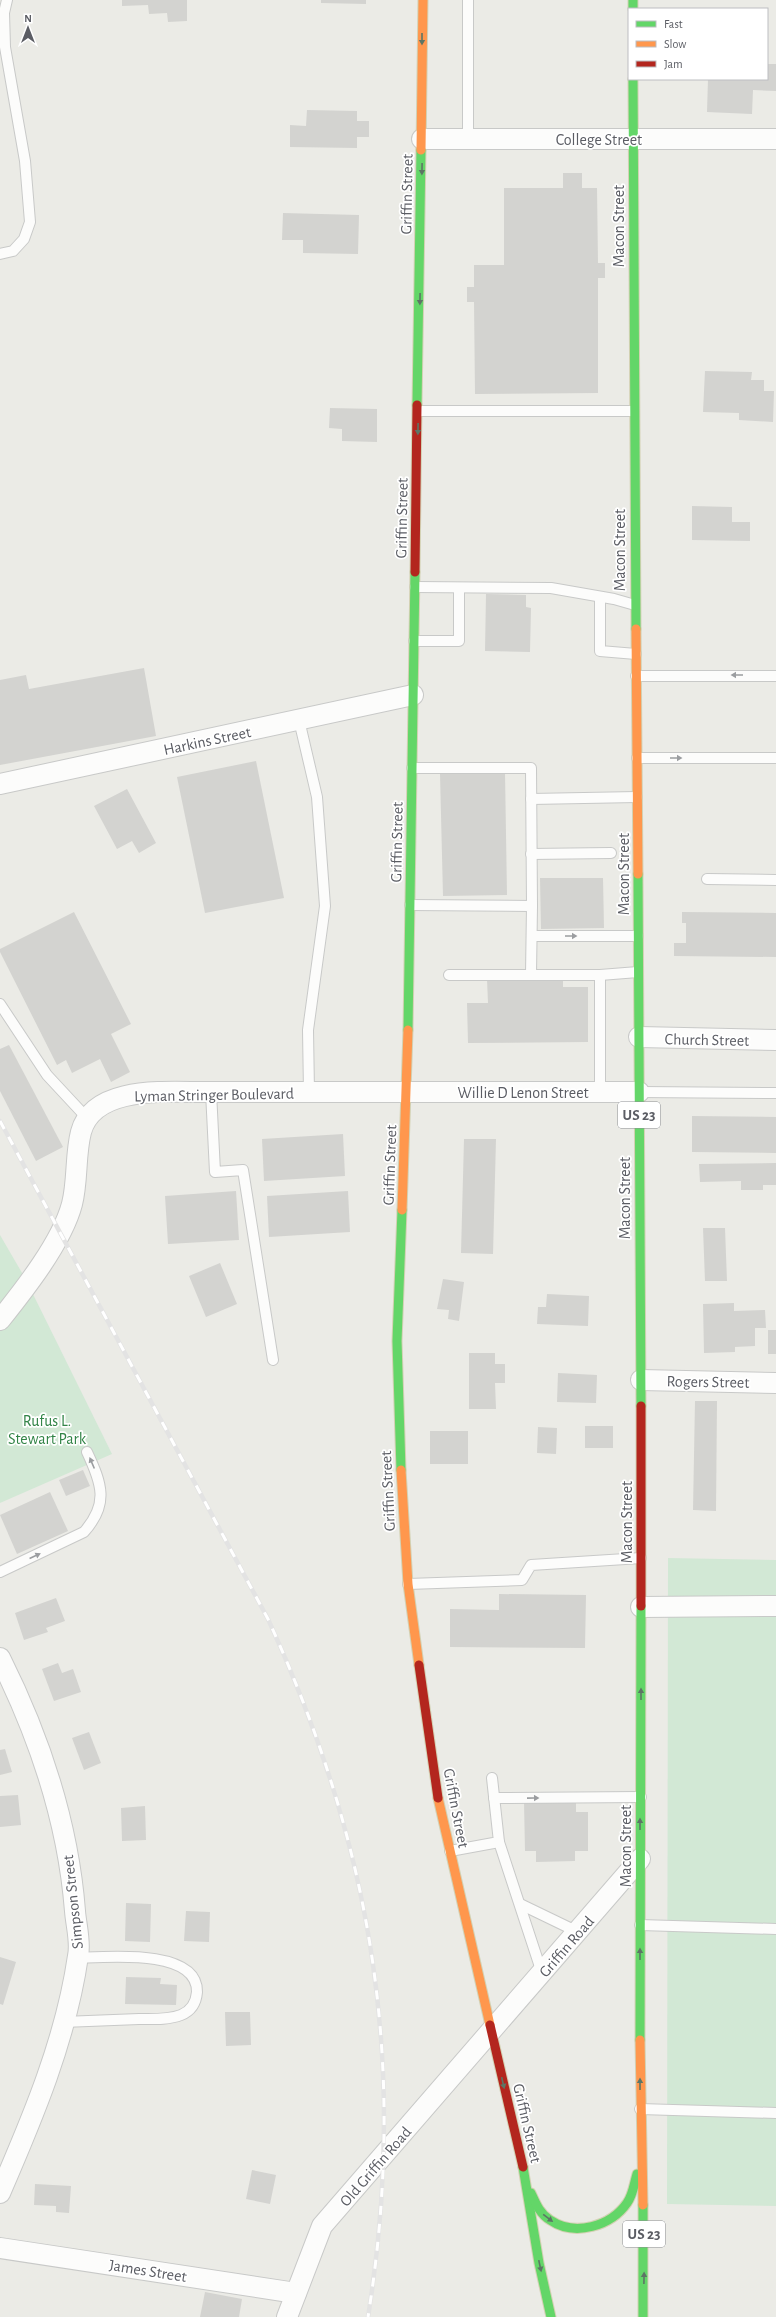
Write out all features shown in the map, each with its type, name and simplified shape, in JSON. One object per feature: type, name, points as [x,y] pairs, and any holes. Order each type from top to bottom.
[{"type":"main road","name":"Griffin Street","points":[[423,0],[410,905],[406,1092],[397,1341],[400,1462],[408,1584],[437,1794],[527,2186],[539,2263],[551,2317]]},
{"type":"main road","name":"Macon Street","points":[[633,80],[633,411],[641,1380],[640,2109],[644,2241],[643,2317]]},
{"type":"main road","points":[[527,2186],[542,2213],[553,2222],[568,2228],[578,2229],[594,2227],[619,2214],[627,2204],[633,2191],[642,2151]]},
{"type":"street","name":"College Street","points":[[422,139],[776,139]]},
{"type":"street","name":"Harkins Street","points":[[0,784],[413,695]]},
{"type":"street","name":"Church Street","points":[[639,1037],[776,1040]]},
{"type":"street","name":"Lyman Stringer Boulevard","points":[[0,1320],[33,1279],[60,1232],[72,1204],[79,1142],[87,1118],[98,1106],[122,1096],[145,1093],[406,1092]]},
{"type":"street","name":"Willie D Lenon Street","points":[[406,1092],[639,1092]]},
{"type":"street","name":"Rogers Street","points":[[641,1380],[776,1383]]},
{"type":"street","points":[[641,1607],[776,1606]]},
{"type":"street","name":"Simpson Street","points":[[0,1658],[25,1709],[57,1800],[73,1883],[78,1958],[54,2059],[0,2193]]},
{"type":"street","name":"Griffin Road","points":[[491,2032],[640,1859]]},
{"type":"street","name":"Old Griffin Road","points":[[286,2317],[322,2226],[491,2032]]},
{"type":"street","name":"James Street","points":[[0,2248],[296,2293]]},
{"type":"lane","points":[[0,254],[13,251],[24,239],[30,222],[25,161],[4,47],[4,13],[7,0]]},
{"type":"lane","points":[[468,0],[468,139]]},
{"type":"lane","points":[[418,410],[633,411]]},
{"type":"lane","points":[[415,587],[551,588],[600,596],[635,605]]},
{"type":"lane","points":[[414,641],[459,641],[459,588]]},
{"type":"lane","points":[[600,596],[600,651],[636,654]]},
{"type":"lane","points":[[636,676],[776,676]]},
{"type":"lane","points":[[299,720],[317,797],[325,906],[308,1030],[309,1092]]},
{"type":"lane","points":[[637,758],[776,758]]},
{"type":"lane","points":[[412,768],[531,768],[531,974]]},
{"type":"lane","points":[[531,799],[637,798]]},
{"type":"lane","points":[[531,854],[611,853]]},
{"type":"lane","points":[[707,879],[776,880]]},
{"type":"lane","points":[[410,905],[532,906]]},
{"type":"lane","points":[[532,936],[638,936]]},
{"type":"lane","points":[[449,974],[600,974],[638,972]]},
{"type":"lane","points":[[600,974],[600,1092]]},
{"type":"lane","points":[[0,1004],[47,1075],[87,1118]]},
{"type":"lane","points":[[211,1092],[215,1172],[243,1170],[273,1360]]},
{"type":"lane","points":[[639,1092],[776,1093]]},
{"type":"lane","points":[[0,1572],[84,1532],[92,1522],[102,1495],[99,1481],[87,1452]]},
{"type":"lane","points":[[408,1584],[522,1580],[531,1565],[641,1558]]},
{"type":"lane","points":[[492,1778],[499,1842],[542,1973]]},
{"type":"lane","points":[[494,1798],[641,1797]]},
{"type":"lane","points":[[450,1851],[499,1842]]},
{"type":"lane","points":[[520,1904],[578,1932]]},
{"type":"lane","points":[[640,1925],[776,1929]]},
{"type":"lane","points":[[63,2022],[172,2018],[191,2009],[195,2003],[197,1991],[192,1975],[179,1965],[144,1958],[78,1958]]},
{"type":"lane","points":[[640,2109],[776,2112]]},
{"type":"green space","name":"Rufus L. Stewart Park","points":[[0,1235],[25,1278],[112,1454],[0,1503]]},
{"type":"green space","points":[[668,1558],[776,1560],[776,2206],[667,2204]]},
{"type":"building","points":[[122,0],[187,0],[187,21],[168,22],[167,13],[149,14],[148,5],[122,6]]},
{"type":"building","points":[[321,0],[366,0],[366,4],[321,3]]},
{"type":"building","points":[[768,64],[776,64],[776,91],[753,90],[752,114],[707,112],[708,80],[768,80]]},
{"type":"building","points":[[307,110],[357,111],[357,121],[369,121],[369,137],[357,137],[357,148],[290,147],[290,125],[306,126]]},
{"type":"building","points":[[563,173],[582,173],[582,188],[597,188],[598,263],[605,263],[605,278],[598,278],[598,393],[475,394],[474,302],[467,302],[467,287],[474,287],[474,265],[504,265],[504,188],[563,188]]},
{"type":"building","points":[[283,213],[359,215],[358,254],[303,253],[303,240],[282,240]]},
{"type":"building","points":[[705,371],[752,372],[751,380],[764,380],[764,391],[774,391],[773,422],[739,420],[739,413],[703,412]]},
{"type":"building","points":[[330,408],[377,409],[377,442],[342,441],[342,429],[329,428]]},
{"type":"building","points":[[692,506],[732,507],[732,522],[750,522],[750,541],[692,540]]},
{"type":"building","points":[[486,594],[526,595],[526,607],[531,608],[530,652],[485,651]]},
{"type":"building","points":[[144,668],[156,736],[0,765],[0,680],[26,675],[29,689]]},
{"type":"building","points":[[256,761],[284,898],[205,913],[177,777]]},
{"type":"building","points":[[505,773],[507,895],[443,896],[440,774]]},
{"type":"building","points":[[127,789],[156,843],[139,853],[132,841],[117,849],[94,806]]},
{"type":"building","points":[[540,878],[603,878],[604,928],[541,929]]},
{"type":"building","points":[[74,912],[131,1024],[111,1034],[130,1072],[111,1082],[100,1059],[72,1073],[66,1060],[57,1065],[0,952],[0,949]]},
{"type":"building","points":[[682,912],[776,913],[776,957],[674,956],[674,943],[686,943],[686,923],[682,923]]},
{"type":"building","points":[[487,979],[563,979],[563,987],[588,987],[588,1042],[468,1043],[467,1003],[488,1003]]},
{"type":"building","points":[[9,1045],[63,1147],[36,1161],[0,1091],[0,1049]]},
{"type":"building","points":[[692,1116],[776,1117],[776,1153],[692,1152]]},
{"type":"building","points":[[343,1134],[345,1176],[264,1181],[262,1139]]},
{"type":"building","points":[[464,1139],[496,1139],[493,1254],[461,1253]]},
{"type":"building","points":[[776,1163],[776,1185],[763,1185],[763,1190],[741,1190],[741,1181],[700,1182],[699,1164]]},
{"type":"building","points":[[236,1191],[239,1240],[168,1244],[165,1196]]},
{"type":"building","points":[[348,1191],[350,1232],[269,1237],[267,1196]]},
{"type":"building","points":[[703,1228],[725,1228],[727,1281],[705,1281]]},
{"type":"building","points":[[220,1263],[237,1304],[206,1317],[189,1276]]},
{"type":"building","points":[[443,1279],[464,1282],[459,1321],[448,1319],[449,1310],[437,1309]]},
{"type":"building","points":[[547,1294],[589,1296],[588,1326],[537,1324],[538,1307],[546,1307]]},
{"type":"building","points":[[734,1303],[734,1311],[765,1310],[766,1328],[755,1328],[755,1346],[735,1347],[735,1352],[704,1353],[703,1304]]},
{"type":"building","points":[[768,1330],[776,1330],[776,1354],[768,1354]]},
{"type":"building","points":[[469,1353],[495,1353],[495,1364],[505,1364],[505,1383],[495,1383],[496,1409],[469,1409]]},
{"type":"building","points":[[558,1373],[597,1375],[596,1403],[557,1402]]},
{"type":"building","points":[[695,1401],[717,1401],[716,1511],[693,1510]]},
{"type":"building","points":[[585,1426],[613,1426],[613,1448],[585,1448]]},
{"type":"building","points":[[538,1427],[557,1428],[556,1454],[537,1453]]},
{"type":"building","points":[[430,1431],[468,1431],[468,1464],[430,1464]]},
{"type":"building","points":[[83,1470],[90,1486],[66,1496],[59,1480]]},
{"type":"building","points":[[50,1492],[68,1531],[17,1554],[0,1515]]},
{"type":"building","points":[[499,1594],[586,1595],[585,1648],[450,1647],[450,1609],[499,1610]]},
{"type":"building","points":[[56,1598],[65,1621],[46,1628],[48,1632],[24,1640],[15,1613]]},
{"type":"building","points":[[58,1663],[62,1673],[73,1669],[81,1692],[54,1701],[42,1669]]},
{"type":"building","points":[[89,1732],[101,1763],[84,1770],[72,1738]]},
{"type":"building","points":[[5,1749],[12,1772],[0,1775],[0,1750]]},
{"type":"building","points":[[18,1795],[21,1825],[0,1827],[0,1796]]},
{"type":"building","points":[[524,1802],[576,1802],[576,1812],[588,1812],[588,1851],[575,1851],[575,1861],[536,1862],[536,1851],[525,1851]]},
{"type":"building","points":[[145,1806],[146,1840],[122,1841],[121,1808]]},
{"type":"building","points":[[126,1903],[151,1904],[150,1942],[125,1941]]},
{"type":"building","points":[[186,1911],[210,1912],[209,1942],[184,1941]]},
{"type":"building","points":[[0,1957],[16,1962],[3,2005],[0,2004]]},
{"type":"building","points":[[126,1977],[161,1978],[160,1984],[177,1985],[176,2005],[125,2004]]},
{"type":"building","points":[[225,2012],[250,2012],[251,2045],[226,2046]]},
{"type":"building","points":[[252,2170],[276,2175],[270,2204],[246,2199]]},
{"type":"building","points":[[35,2184],[71,2186],[69,2213],[56,2212],[56,2206],[34,2205]]},
{"type":"building","points":[[205,2292],[242,2299],[239,2317],[200,2317]]},
{"type":"railway","points":[[0,1121],[268,1619],[304,1704],[334,1790],[356,1875],[372,1960],[382,2047],[384,2135],[379,2225],[368,2317]]},
{"type":"traffic: fast","points":[[633,0],[633,8]]},
{"type":"traffic: fast","points":[[633,80],[636,629]]},
{"type":"traffic: fast","points":[[417,405],[421,150]]},
{"type":"traffic: fast","points":[[408,1030],[415,572]]},
{"type":"traffic: fast","points":[[638,874],[641,1406]]},
{"type":"traffic: fast","points":[[401,1470],[397,1341],[402,1210]]},
{"type":"traffic: fast","points":[[640,2040],[641,1606]]},
{"type":"traffic: fast","points":[[523,2167],[539,2263],[551,2317]]},
{"type":"traffic: fast","points":[[531,2193],[541,2212],[547,2218],[560,2225],[570,2228],[581,2228],[602,2223],[612,2218],[620,2211],[631,2196],[637,2174]]},
{"type":"traffic: fast","points":[[643,2205],[643,2317]]},
{"type":"traffic: slow","points":[[421,150],[423,0]]},
{"type":"traffic: slow","points":[[636,629],[638,874]]},
{"type":"traffic: slow","points":[[402,1210],[408,1030]]},
{"type":"traffic: slow","points":[[401,1470],[408,1584],[419,1665]]},
{"type":"traffic: slow","points":[[438,1798],[490,2025]]},
{"type":"traffic: slow","points":[[640,2040],[643,2205]]},
{"type":"traffic: jam","points":[[415,572],[417,405]]},
{"type":"traffic: jam","points":[[641,1406],[641,1606]]},
{"type":"traffic: jam","points":[[419,1665],[438,1798]]},
{"type":"traffic: jam","points":[[490,2025],[523,2167]]}]
